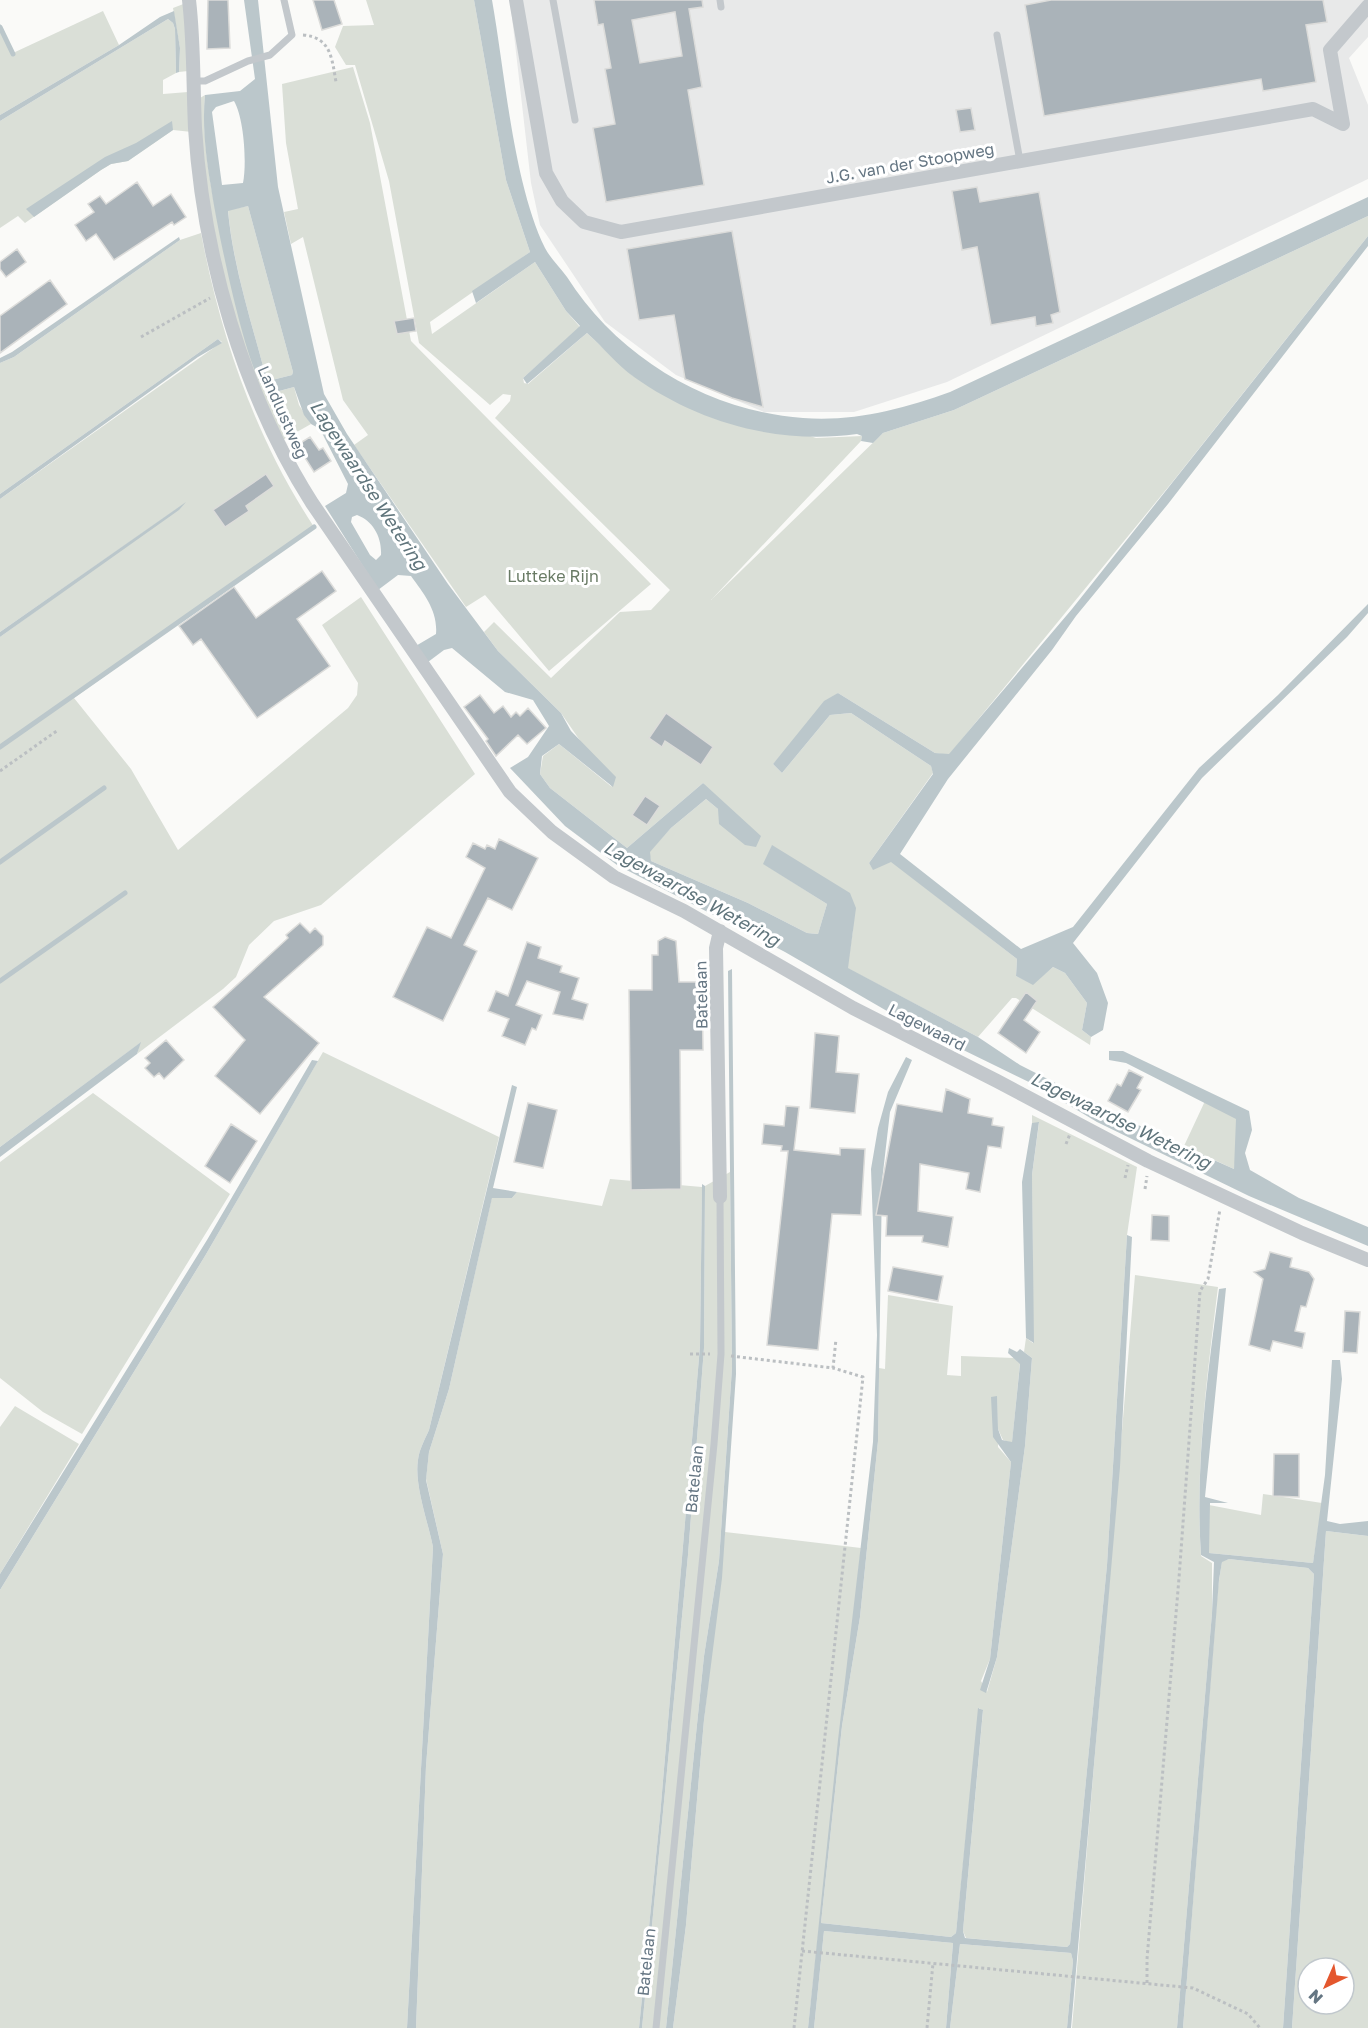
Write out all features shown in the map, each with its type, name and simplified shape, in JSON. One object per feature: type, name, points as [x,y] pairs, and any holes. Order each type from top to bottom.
[{"type":"street","name":"Landlustweg","points":[[189,0],[195,81],[195,128],[201,177],[222,291],[246,368],[286,462],[499,779]]},
{"type":"street","name":"J.G. van der Stoopweg","points":[[516,0],[546,173],[562,201],[585,222],[621,232],[1313,109],[1343,124],[1330,50],[1368,6]]},
{"type":"street","name":"Lagewaard","points":[[499,779],[552,832],[593,863],[720,931],[853,1008],[1006,1085],[1130,1152],[1222,1196],[1368,1260]]},
{"type":"street","name":"Batelaan","points":[[720,931],[716,948],[720,1197]]},
{"type":"lane","points":[[195,81],[205,81],[248,61],[270,55],[292,35],[284,0]]},
{"type":"lane","points":[[553,0],[574,120]]},
{"type":"lane","points":[[997,35],[1020,161]]},
{"type":"lane","name":"Batelaan","points":[[656,2028],[716,1422],[721,1354],[720,1197]]},
{"type":"path","points":[[292,35],[310,36],[329,46],[336,82]]},
{"type":"path","points":[[141,337],[222,291]]},
{"type":"path","points":[[0,771],[58,730]]},
{"type":"path","points":[[1147,1983],[1147,1959],[1200,1291],[1208,1279],[1222,1196]]},
{"type":"path","points":[[833,1368],[836,1339]]},
{"type":"path","points":[[690,1354],[711,1354]]},
{"type":"path","points":[[740,1357],[833,1368],[863,1377],[794,2028]]},
{"type":"path","points":[[802,1951],[826,1955],[1079,1975],[1193,1988],[1248,2014],[1260,2028]]},
{"type":"path","points":[[927,2028],[933,1963]]},
{"type":"shaded area","points":[[510,0],[1368,0],[1368,37],[1349,58],[1368,105],[1368,179],[947,382],[854,412],[764,412],[676,375],[605,322],[540,225],[531,183]]},
{"type":"green space","points":[[366,0],[474,0],[506,180],[530,252],[430,322],[432,334],[535,262],[566,311],[580,327],[523,378],[524,383],[528,384],[587,333],[633,376],[816,438],[862,436],[861,441],[711,600],[883,433],[954,410],[1368,216],[1368,236],[1174,480],[949,755],[935,753],[838,693],[773,764],[782,773],[830,715],[851,713],[931,766],[933,773],[869,863],[873,869],[891,861],[1017,959],[1016,976],[1033,984],[1053,967],[1065,973],[1087,1003],[1082,1030],[1091,1037],[1090,1045],[1016,998],[1012,998],[978,1037],[847,968],[853,930],[772,846],[764,864],[827,904],[818,934],[807,933],[748,903],[651,861],[649,852],[671,828],[706,799],[718,809],[745,845],[703,783],[627,848],[550,788],[540,774],[543,756],[559,744],[612,787],[561,713],[498,651],[484,632],[494,622],[551,678],[620,612],[651,610],[670,590],[495,418],[510,401],[511,395],[503,394],[490,405],[419,343],[389,181],[355,65],[346,65],[335,47],[343,26],[374,25]]},
{"type":"green space","points":[[186,3],[188,71],[179,72],[180,48],[173,8]]},
{"type":"green space","points":[[103,11],[119,45],[0,115],[0,24],[13,53]]},
{"type":"green space","points":[[168,19],[173,23],[175,29],[176,73],[163,80],[163,94],[188,92],[192,132],[173,130],[128,161],[111,164],[101,170],[25,223],[18,216],[0,228],[0,121]]},
{"type":"green space","name":"Lutteke Rijn","points":[[353,67],[370,123],[411,341],[651,584],[549,671],[485,595],[466,607],[354,445],[368,435],[343,400],[303,237],[291,244],[284,212],[298,209],[286,143],[282,84]]},
{"type":"green space","points":[[205,95],[206,152],[212,190],[246,340],[268,394],[294,387],[299,405],[311,424],[281,441],[248,360],[234,317],[212,229],[201,141],[200,98]]},
{"type":"green space","points":[[248,206],[293,372],[292,375],[272,380],[268,379],[263,366],[242,289],[230,230],[228,210]]},
{"type":"green space","points":[[201,233],[219,311],[243,386],[274,458],[314,527],[74,698],[131,769],[178,850],[348,708],[357,695],[358,683],[322,625],[361,597],[475,774],[321,905],[274,921],[249,945],[236,977],[223,989],[137,1054],[140,1043],[0,1147],[0,637],[184,504],[0,632],[0,499],[222,342],[218,339],[0,494],[0,363],[14,357],[180,240]]},
{"type":"green space","points":[[323,1052],[499,1137],[429,1430],[418,1460],[418,1480],[433,1547],[407,2028],[0,2028],[0,1590],[205,1256]]},
{"type":"green space","points":[[93,1093],[230,1194],[82,1434],[43,1412],[0,1378],[0,1162]]},
{"type":"green space","points":[[1205,1101],[1242,1118],[1234,1169],[1184,1146]]},
{"type":"green space","points":[[1032,1115],[1137,1167],[1127,1235],[1107,1565],[1070,1944],[1067,1947],[966,1938],[963,1931],[983,1711],[979,1708],[956,1933],[951,1937],[821,1923],[842,1726],[860,1617],[878,1441],[879,1368],[885,1369],[888,1295],[953,1306],[947,1375],[961,1376],[961,1356],[1014,1358],[1020,1363],[1012,1443],[1003,1440],[998,1429],[997,1396],[998,1447],[1011,1462],[990,1659],[981,1681],[987,1692],[997,1657],[1025,1446],[1032,1358],[1024,1352],[1026,1338],[1033,1343],[1032,1175],[1039,1123],[1032,1123]]},
{"type":"green space","points":[[730,1172],[732,1368],[719,1561],[704,1656],[666,2028],[642,2028],[688,1555],[704,1348],[705,1186]]},
{"type":"green space","points":[[610,1179],[702,1187],[700,1346],[660,1816],[639,2028],[416,2028],[426,1766],[443,1554],[426,1479],[429,1452],[449,1389],[492,1197],[512,1198],[517,1192],[602,1206]]},
{"type":"green space","points":[[1135,1275],[1218,1287],[1203,1421],[1200,1489],[1201,1556],[1212,1563],[1212,1613],[1177,2028],[1072,2028]]},
{"type":"green space","points":[[15,1406],[79,1444],[0,1574],[0,1427]]},
{"type":"green space","points":[[1263,1494],[1322,1503],[1313,1563],[1209,1553],[1209,1505],[1261,1515]]},
{"type":"green space","points":[[1326,1531],[1368,1536],[1368,2028],[1292,2028],[1296,1970],[1296,2016],[1356,2016],[1356,1956],[1297,1956]]},
{"type":"green space","points":[[725,1532],[861,1548],[808,2028],[673,2028],[686,1925],[704,1720]]},
{"type":"green space","points":[[1229,1559],[1308,1568],[1314,1574],[1283,2028],[1183,2028],[1218,1587],[1222,1561]]},
{"type":"green space","points":[[824,1931],[953,1943],[946,2028],[814,2028]]},
{"type":"green space","points":[[960,1944],[1071,1953],[1073,1961],[1067,2028],[950,2028]]},
{"type":"water","name":"Lagewaardse Wetering","points":[[244,0],[258,0],[278,187],[324,394],[347,434],[448,584],[498,651],[561,713],[571,731],[616,777],[613,787],[559,744],[542,756],[540,774],[550,788],[627,848],[703,783],[761,836],[756,847],[745,845],[719,824],[718,809],[706,799],[671,828],[650,852],[651,861],[748,903],[807,933],[818,934],[827,904],[763,864],[772,845],[850,893],[856,908],[848,968],[978,1037],[1020,1065],[1158,1135],[1234,1169],[1236,1119],[1126,1063],[1109,1060],[1109,1051],[1123,1051],[1249,1111],[1252,1130],[1245,1153],[1250,1170],[1299,1198],[1368,1227],[1368,1246],[1249,1196],[1097,1122],[1037,1086],[906,1022],[785,952],[617,865],[565,826],[510,768],[528,757],[549,726],[533,700],[505,692],[452,648],[444,650],[424,665],[414,647],[436,634],[435,618],[425,596],[411,576],[398,575],[378,590],[325,506],[346,493],[348,484],[320,429],[311,424],[304,415],[294,387],[268,394],[260,382],[242,331],[226,264],[209,176],[204,118],[205,95],[240,91],[255,79]],"holes":[[[234,101],[244,141],[243,183],[222,185],[212,112],[216,107]],[[248,206],[292,375],[268,379],[242,289],[228,211]],[[357,515],[363,518],[375,530],[381,548],[381,555],[376,560],[370,555],[351,522],[352,517]]]},
{"type":"water","points":[[474,0],[492,0],[518,160],[525,192],[545,248],[588,306],[612,332],[639,355],[668,375],[700,391],[733,404],[767,413],[803,418],[840,418],[878,413],[932,398],[950,392],[1368,197],[1368,216],[954,410],[883,433],[873,443],[861,441],[862,436],[857,434],[828,437],[769,433],[713,418],[685,407],[634,377],[587,333],[527,384],[523,378],[580,326],[566,311],[535,262],[476,303],[472,291],[530,252],[506,180]]},
{"type":"water","points":[[174,11],[180,48],[179,72],[176,73],[175,29],[173,23],[168,19],[0,121],[0,115],[119,45],[160,17]]},
{"type":"water","points":[[172,121],[173,130],[128,161],[111,164],[34,217],[26,209],[105,157],[136,143]]},
{"type":"water","points":[[1368,236],[1368,246],[1168,504],[1076,616],[1052,650],[948,779],[900,854],[1021,949],[1073,927],[1199,768],[1278,695],[1368,604],[1368,613],[1347,637],[1202,778],[1073,943],[1097,973],[1108,1003],[1103,1030],[1091,1037],[1082,1030],[1087,1003],[1065,973],[1053,967],[1033,985],[1016,976],[1017,959],[891,862],[873,870],[869,863],[933,774],[931,766],[851,713],[830,715],[782,773],[773,764],[824,701],[838,693],[935,753],[949,754],[1072,609]]},
{"type":"water","points":[[179,237],[180,240],[14,357],[0,363],[0,358]]},
{"type":"water","points":[[218,339],[222,343],[198,357],[0,499],[0,494]]},
{"type":"water","points":[[186,502],[179,510],[0,637],[0,632]]},
{"type":"water","points":[[732,969],[736,1374],[722,1578],[704,1720],[686,1925],[673,2028],[666,2028],[704,1656],[719,1561],[732,1368],[728,971]]},
{"type":"water","points":[[141,1042],[137,1054],[0,1157],[0,1147]]},
{"type":"water","points":[[906,1057],[912,1060],[890,1112],[882,1181],[878,1441],[860,1617],[842,1726],[821,1923],[951,1937],[956,1933],[978,1708],[983,1710],[963,1931],[965,1938],[1067,1947],[1070,1944],[1107,1565],[1127,1235],[1132,1237],[1120,1467],[1071,2028],[1067,2028],[1073,1961],[1071,1953],[960,1944],[950,2028],[946,2028],[953,1943],[824,1931],[814,2028],[808,2028],[838,1740],[873,1442],[877,1335],[871,1169],[878,1128],[888,1092]]},
{"type":"water","points":[[312,1060],[318,1061],[205,1256],[0,1590],[0,1574],[207,1240]]},
{"type":"water","points":[[512,1085],[517,1087],[493,1188],[517,1192],[512,1198],[492,1198],[449,1389],[429,1452],[426,1480],[443,1554],[426,1766],[416,2028],[407,2028],[433,1547],[418,1480],[418,1460],[429,1430]]},
{"type":"water","points":[[1039,1122],[1032,1175],[1034,1343],[1026,1338],[1022,1182],[1032,1123]]},
{"type":"water","points":[[702,1184],[705,1186],[704,1348],[688,1555],[642,2028],[639,2028],[660,1816],[700,1346]]},
{"type":"water","points":[[1226,1288],[1205,1497],[1228,1503],[1210,1503],[1209,1553],[1313,1563],[1325,1475],[1332,1360],[1340,1360],[1342,1379],[1327,1521],[1340,1524],[1368,1521],[1368,1536],[1326,1531],[1292,2028],[1283,2028],[1314,1574],[1308,1568],[1229,1559],[1222,1562],[1219,1580],[1183,2028],[1177,2028],[1212,1613],[1214,1562],[1201,1555],[1200,1489],[1206,1389],[1219,1289]]},
{"type":"water","points":[[1009,1348],[1017,1352],[1020,1349],[1032,1358],[1025,1446],[997,1657],[986,1693],[980,1690],[990,1659],[1011,1462],[993,1437],[991,1397],[997,1396],[998,1429],[1002,1440],[1012,1442],[1020,1364],[1008,1353]]},
{"type":"building","points":[[208,0],[228,0],[230,48],[207,49]]},
{"type":"building","points":[[313,0],[334,0],[342,24],[322,30]]},
{"type":"building","points":[[594,0],[702,0],[703,7],[689,9],[702,87],[688,90],[704,185],[606,202],[593,128],[615,124],[605,69],[611,68],[603,24],[598,25]],"holes":[[[675,12],[682,56],[640,63],[632,20]]]},
{"type":"building","points":[[1051,0],[1323,0],[1327,22],[1306,25],[1316,82],[1263,91],[1261,79],[1044,116],[1025,5]]},
{"type":"building","points":[[971,108],[975,130],[960,132],[956,110]]},
{"type":"building","points":[[137,182],[153,206],[171,194],[186,217],[174,225],[172,222],[114,260],[96,234],[86,241],[75,225],[94,212],[88,204],[100,196],[106,204]]},
{"type":"building","points":[[977,187],[980,202],[1039,192],[1060,312],[1051,315],[1053,323],[1036,326],[1035,317],[991,325],[977,247],[962,250],[952,191]]},
{"type":"building","points":[[732,231],[763,407],[732,398],[685,379],[674,315],[639,320],[627,249]]},
{"type":"building","points":[[17,249],[26,262],[6,277],[0,269],[0,262]]},
{"type":"building","points":[[50,280],[67,304],[0,353],[0,316]]},
{"type":"building","points":[[414,318],[416,331],[397,334],[394,321]]},
{"type":"building","points":[[310,437],[319,450],[323,448],[331,461],[314,472],[297,445]]},
{"type":"building","points":[[266,474],[274,486],[246,506],[249,511],[225,527],[213,510]]},
{"type":"building","points":[[322,571],[336,591],[297,619],[330,666],[257,718],[201,639],[193,645],[179,626],[234,587],[256,618]]},
{"type":"building","points":[[480,695],[494,713],[503,706],[511,717],[516,712],[520,716],[528,708],[546,728],[527,744],[518,735],[496,756],[486,741],[488,739],[464,707]]},
{"type":"building","points":[[666,713],[713,747],[701,765],[665,741],[662,747],[649,738]]},
{"type":"building","points":[[645,796],[660,806],[647,825],[632,815]]},
{"type":"building","points":[[499,839],[538,858],[512,910],[488,898],[464,945],[477,951],[443,1021],[393,997],[427,927],[451,938],[485,868],[466,857],[473,843],[485,849],[487,845],[495,849]]},
{"type":"building","points":[[300,923],[310,933],[315,928],[323,936],[323,945],[264,997],[319,1043],[260,1114],[215,1076],[245,1040],[213,1007],[288,938],[286,935]]},
{"type":"building","points":[[665,937],[676,941],[679,982],[702,982],[703,1050],[680,1050],[681,1189],[631,1190],[629,990],[652,990],[652,955],[658,955],[658,941]]},
{"type":"building","points":[[527,942],[541,947],[538,958],[562,966],[560,972],[579,978],[572,999],[588,1004],[583,1020],[553,1014],[560,992],[527,981],[516,1005],[542,1015],[536,1030],[532,1028],[525,1045],[502,1036],[509,1019],[488,1011],[496,991],[508,996]]},
{"type":"building","points":[[1026,992],[1037,1001],[1024,1020],[1040,1032],[1026,1053],[998,1033]]},
{"type":"building","points":[[815,1033],[839,1036],[836,1072],[859,1074],[855,1113],[810,1108]]},
{"type":"building","points":[[166,1040],[184,1060],[164,1079],[159,1073],[154,1077],[145,1068],[150,1063],[145,1058]]},
{"type":"building","points":[[1129,1070],[1143,1077],[1137,1088],[1141,1090],[1128,1112],[1108,1101],[1117,1084],[1121,1086]]},
{"type":"building","points":[[946,1089],[970,1099],[968,1113],[993,1118],[992,1125],[1004,1127],[1001,1148],[988,1146],[980,1192],[966,1189],[969,1173],[920,1164],[918,1211],[953,1217],[948,1247],[922,1242],[923,1236],[886,1236],[887,1216],[876,1215],[897,1104],[942,1112]]},
{"type":"building","points":[[528,1103],[557,1110],[543,1168],[514,1162]]},
{"type":"building","points":[[786,1106],[799,1107],[794,1150],[840,1155],[840,1148],[865,1149],[861,1215],[832,1214],[818,1350],[767,1345],[788,1151],[781,1151],[782,1146],[762,1144],[764,1124],[784,1126]]},
{"type":"building","points":[[231,1124],[257,1141],[230,1183],[205,1166]]},
{"type":"building","points":[[1152,1215],[1169,1216],[1169,1241],[1151,1240]]},
{"type":"building","points":[[1270,1252],[1292,1258],[1290,1267],[1309,1272],[1314,1279],[1306,1307],[1301,1306],[1295,1331],[1305,1333],[1302,1348],[1273,1341],[1270,1351],[1249,1345],[1263,1279],[1254,1272],[1265,1269]]},
{"type":"building","points":[[893,1267],[943,1276],[938,1301],[888,1291]]},
{"type":"building","points":[[1345,1311],[1360,1312],[1357,1353],[1343,1352]]},
{"type":"building","points":[[1274,1454],[1299,1454],[1299,1497],[1273,1496]]},
{"type":"waterway","points":[[0,27],[13,54]]},
{"type":"waterway","points":[[0,747],[314,527]]},
{"type":"waterway","points":[[0,862],[104,788]]},
{"type":"waterway","points":[[0,981],[125,893]]}]
